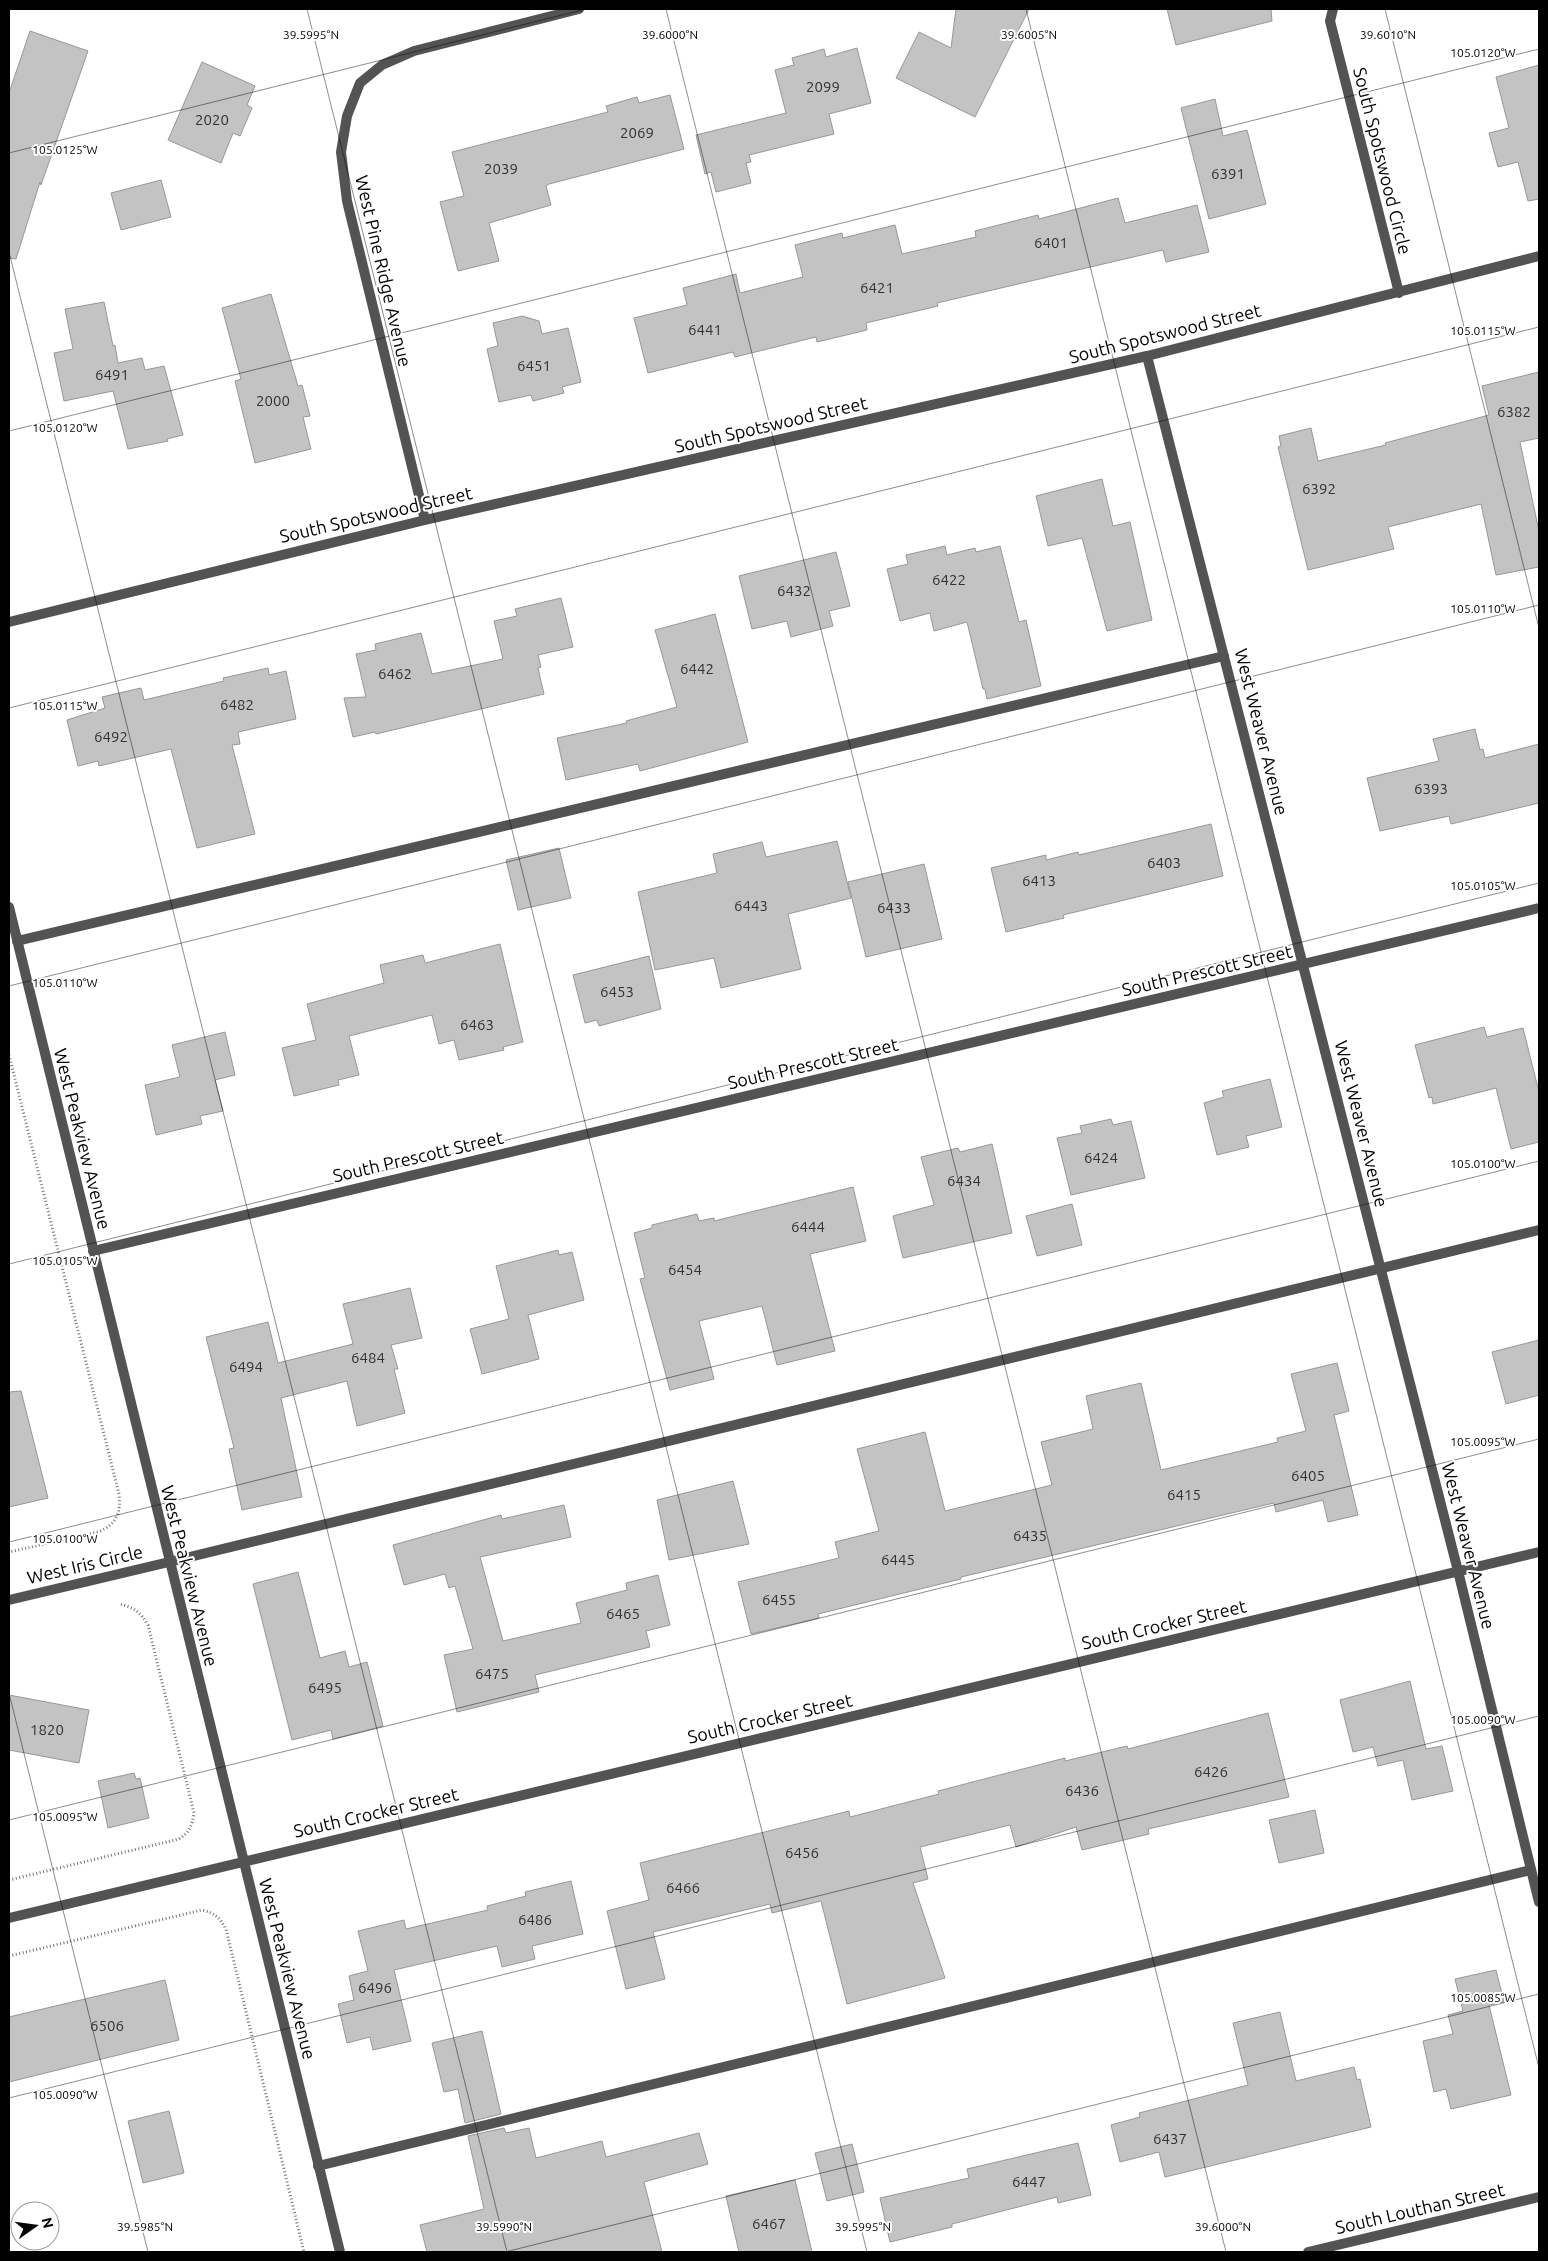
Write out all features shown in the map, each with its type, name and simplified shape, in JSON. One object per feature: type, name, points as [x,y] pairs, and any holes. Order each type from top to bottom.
[{"type":"street","name":"West Pine Ridge Avenue","points":[[425,520],[347,201],[341,152],[347,116],[360,83],[382,64],[414,51],[579,9]]},
{"type":"street","name":"South Spotswood Circle","points":[[1332,9],[1330,21],[1399,293]]},
{"type":"street","name":"South Spotswood Street","points":[[9,622],[425,520],[1147,356],[1539,256]]},
{"type":"street","name":"West Weaver Avenue","points":[[1147,356],[1458,1571],[1539,1902]]},
{"type":"street","points":[[18,942],[1224,656]]},
{"type":"street","name":"West Peakview Avenue","points":[[9,906],[168,1562],[340,2252]]},
{"type":"street","name":"South Prescott Street","points":[[93,1250],[1539,908]]},
{"type":"street","name":"West Iris Circle","points":[[9,1600],[1539,1230]]},
{"type":"street","name":"South Crocker Street","points":[[9,1918],[1539,1552]]},
{"type":"street","points":[[318,2166],[1531,1870]]},
{"type":"street","name":"South Louthan Street","points":[[1308,2252],[1539,2198]]},
{"type":"path","points":[[9,1056],[119,1494],[120,1510],[116,1519],[109,1527],[98,1532],[9,1552]]},
{"type":"path","points":[[9,1880],[179,1839],[187,1834],[193,1823],[194,1813],[148,1625],[141,1613],[131,1606],[117,1604]]},
{"type":"path","points":[[9,1956],[202,1910],[213,1912],[221,1919],[226,1929],[304,2252]]},
{"type":"building","points":[[956,9],[1029,9],[975,117],[896,78],[919,32],[951,48]]},
{"type":"building","points":[[1167,9],[1271,9],[1272,21],[1176,45]]},
{"type":"building","points":[[30,31],[88,51],[41,185],[40,182],[16,259],[9,258],[9,93]]},
{"type":"building","points":[[857,48],[871,103],[829,114],[834,134],[749,155],[751,162],[746,163],[751,183],[716,192],[711,172],[705,174],[696,135],[786,113],[775,70],[794,65],[792,58],[824,49],[826,57]]},
{"type":"building","points":[[202,62],[255,86],[247,105],[252,108],[240,136],[233,133],[221,163],[168,140]]},
{"type":"building","points":[[1539,65],[1539,199],[1528,201],[1518,162],[1498,167],[1489,133],[1509,128],[1496,77]]},
{"type":"building","points":[[670,95],[684,149],[549,184],[546,186],[551,205],[489,223],[499,261],[458,271],[440,202],[464,196],[452,152],[608,112],[606,106],[637,97],[639,103]]},
{"type":"building","points":[[1215,99],[1223,136],[1247,130],[1266,204],[1209,219],[1181,108]]},
{"type":"building","points":[[161,180],[171,217],[121,230],[111,193]]},
{"type":"building","points":[[1118,198],[1125,223],[1197,205],[1209,252],[1166,262],[1163,250],[937,303],[938,306],[866,323],[867,330],[817,342],[816,337],[735,357],[733,352],[648,373],[634,318],[687,305],[683,288],[736,274],[740,293],[803,277],[795,245],[842,233],[843,238],[895,225],[902,254],[976,237],[975,231],[1038,215],[1039,219]]},
{"type":"building","points":[[271,294],[298,386],[302,385],[310,416],[303,417],[311,449],[255,463],[235,381],[241,379],[222,308]]},
{"type":"building","points":[[104,302],[118,363],[142,358],[145,370],[164,366],[183,435],[167,439],[168,441],[128,449],[113,391],[64,401],[54,353],[73,349],[65,309]]},
{"type":"building","points":[[522,316],[539,321],[542,334],[568,328],[581,382],[562,387],[564,393],[533,401],[531,395],[499,402],[487,349],[498,346],[493,323]]},
{"type":"building","points":[[1539,372],[1539,438],[1520,442],[1539,531],[1539,567],[1496,575],[1481,504],[1388,527],[1394,549],[1308,570],[1278,447],[1281,446],[1279,436],[1311,428],[1318,461],[1386,445],[1385,443],[1489,415],[1482,386]]},
{"type":"building","points":[[1102,479],[1113,526],[1130,522],[1152,620],[1107,631],[1082,538],[1048,546],[1036,496]]},
{"type":"building","points":[[945,546],[947,555],[975,548],[976,552],[1000,546],[1019,622],[1026,620],[1041,686],[987,699],[967,622],[934,631],[930,613],[900,621],[887,569],[908,564],[906,555]]},
{"type":"building","points":[[836,552],[850,606],[829,611],[833,626],[791,637],[787,621],[752,629],[739,576]]},
{"type":"building","points":[[561,598],[573,647],[538,655],[541,667],[538,668],[544,694],[376,734],[375,732],[353,737],[344,698],[366,697],[356,654],[376,650],[375,644],[421,633],[432,674],[503,659],[494,621],[517,616],[515,609]]},
{"type":"building","points":[[715,614],[748,742],[640,771],[638,764],[566,780],[557,738],[627,723],[626,721],[677,707],[655,630]]},
{"type":"building","points":[[268,668],[269,675],[286,671],[296,719],[238,732],[240,744],[232,745],[255,834],[197,848],[171,749],[99,766],[98,761],[78,766],[67,720],[105,708],[102,697],[141,688],[144,700],[224,681],[223,678]]},
{"type":"building","points":[[1475,729],[1480,750],[1483,749],[1485,758],[1539,744],[1539,803],[1451,824],[1449,816],[1380,831],[1367,778],[1439,761],[1433,739]]},
{"type":"building","points":[[1211,824],[1223,876],[1063,915],[1064,918],[1006,932],[991,868],[1046,855],[1046,860],[1078,852],[1079,855]]},
{"type":"building","points":[[837,841],[851,898],[788,914],[801,969],[721,988],[714,958],[655,970],[638,892],[717,873],[713,854],[762,842],[766,857]]},
{"type":"building","points":[[559,848],[571,898],[518,910],[506,860]]},
{"type":"building","points":[[924,864],[942,939],[866,957],[848,882]]},
{"type":"building","points":[[500,944],[523,1042],[503,1047],[504,1050],[459,1060],[454,1040],[439,1044],[432,1015],[349,1036],[359,1075],[338,1080],[339,1085],[294,1096],[282,1048],[316,1040],[307,1004],[384,983],[380,965],[423,955],[425,963]]},
{"type":"building","points":[[649,956],[661,1009],[599,1026],[597,1020],[585,1023],[573,975]]},
{"type":"building","points":[[1484,1027],[1487,1037],[1523,1028],[1539,1092],[1539,1142],[1511,1149],[1496,1088],[1433,1104],[1432,1097],[1429,1098],[1415,1045]]},
{"type":"building","points":[[225,1032],[235,1075],[215,1080],[223,1111],[200,1116],[202,1124],[156,1135],[145,1085],[180,1077],[172,1045]]},
{"type":"building","points":[[1270,1079],[1282,1127],[1246,1136],[1249,1147],[1217,1155],[1204,1103],[1224,1097],[1222,1091]]},
{"type":"building","points":[[1111,1119],[1113,1125],[1131,1121],[1145,1178],[1071,1195],[1057,1138],[1082,1133],[1080,1126]]},
{"type":"building","points":[[992,1144],[1012,1233],[903,1258],[893,1216],[934,1205],[921,1157],[958,1148],[960,1152]]},
{"type":"building","points":[[853,1187],[866,1241],[810,1254],[835,1351],[777,1365],[762,1306],[699,1321],[714,1379],[670,1390],[640,1279],[645,1278],[634,1233],[652,1228],[652,1225],[697,1214],[699,1221],[714,1218],[714,1221]]},
{"type":"building","points":[[1072,1204],[1082,1245],[1037,1256],[1026,1216]]},
{"type":"building","points":[[558,1250],[559,1255],[572,1252],[584,1300],[528,1315],[539,1359],[482,1374],[470,1329],[509,1319],[496,1266]]},
{"type":"building","points":[[410,1288],[422,1338],[391,1345],[398,1369],[394,1369],[405,1413],[357,1426],[347,1381],[281,1398],[302,1497],[242,1510],[229,1449],[234,1448],[206,1337],[268,1322],[278,1363],[353,1344],[343,1304]]},
{"type":"building","points":[[1539,1340],[1539,1395],[1506,1404],[1492,1352]]},
{"type":"building","points":[[1337,1363],[1349,1411],[1334,1415],[1358,1515],[1328,1522],[1323,1500],[1276,1512],[1274,1503],[961,1577],[961,1579],[818,1614],[819,1618],[751,1634],[738,1582],[839,1558],[835,1542],[879,1531],[857,1449],[925,1432],[945,1511],[1052,1485],[1041,1442],[1093,1429],[1086,1396],[1141,1383],[1161,1470],[1278,1442],[1277,1438],[1306,1431],[1291,1374]]},
{"type":"building","points":[[21,1391],[48,1498],[9,1507],[9,1392]]},
{"type":"building","points":[[733,1481],[749,1544],[669,1560],[657,1500]]},
{"type":"building","points":[[564,1505],[571,1537],[480,1557],[503,1641],[581,1623],[576,1603],[627,1590],[626,1583],[658,1575],[670,1625],[646,1631],[650,1647],[535,1675],[539,1692],[457,1712],[444,1655],[473,1649],[455,1586],[449,1588],[445,1574],[404,1585],[393,1545],[501,1515],[502,1519]]},
{"type":"building","points":[[298,1572],[320,1658],[345,1651],[349,1667],[367,1662],[383,1726],[333,1739],[331,1730],[292,1740],[253,1584]]},
{"type":"building","points":[[1410,1681],[1426,1749],[1442,1746],[1453,1791],[1412,1800],[1403,1760],[1378,1766],[1373,1747],[1353,1752],[1340,1700]]},
{"type":"building","points":[[9,1695],[89,1710],[79,1763],[9,1750]]},
{"type":"building","points":[[1268,1713],[1289,1797],[1148,1829],[1149,1834],[1082,1850],[1076,1827],[1016,1847],[1010,1825],[920,1847],[928,1879],[913,1883],[945,1978],[847,2004],[821,1901],[772,1913],[770,1904],[653,1932],[665,1979],[626,1989],[607,1911],[649,1900],[640,1863],[849,1811],[850,1817],[939,1794],[938,1791],[1065,1758],[1065,1761],[1127,1746],[1128,1749]]},
{"type":"building","points":[[134,1773],[136,1779],[140,1778],[149,1818],[108,1828],[98,1781]]},
{"type":"building","points":[[1315,1810],[1324,1853],[1279,1863],[1269,1820]]},
{"type":"building","points":[[571,1881],[583,1934],[532,1946],[535,1959],[502,1967],[497,1946],[394,1970],[411,2041],[373,2050],[370,2037],[347,2043],[338,2004],[354,2000],[349,1976],[368,1971],[358,1931],[404,1920],[406,1929],[488,1910],[487,1906],[526,1896],[525,1892]]},
{"type":"building","points":[[1496,1970],[1504,2002],[1489,2005],[1511,2095],[1451,2109],[1446,2089],[1434,2092],[1423,2041],[1453,2034],[1448,2015],[1463,2011],[1455,1979]]},
{"type":"building","points":[[165,1980],[179,2040],[9,2082],[9,2017]]},
{"type":"building","points":[[1280,2012],[1296,2081],[1354,2067],[1357,2080],[1360,2079],[1371,2127],[1165,2177],[1159,2152],[1120,2162],[1111,2125],[1140,2117],[1139,2113],[1248,2085],[1233,2023]]},
{"type":"building","points":[[482,2031],[501,2114],[465,2123],[458,2089],[444,2092],[432,2043]]},
{"type":"building","points":[[169,2111],[184,2173],[143,2183],[128,2121]]},
{"type":"building","points":[[504,2128],[506,2133],[529,2128],[536,2158],[602,2141],[606,2157],[699,2133],[708,2164],[644,2182],[662,2252],[427,2252],[420,2225],[484,2209],[468,2136]]},
{"type":"building","points":[[1078,2143],[1091,2195],[1058,2203],[1057,2197],[952,2224],[952,2227],[890,2242],[880,2198],[969,2178],[967,2169]]},
{"type":"building","points":[[852,2144],[864,2192],[827,2201],[815,2153]]},
{"type":"building","points":[[795,2180],[812,2252],[739,2252],[726,2196]]}]
